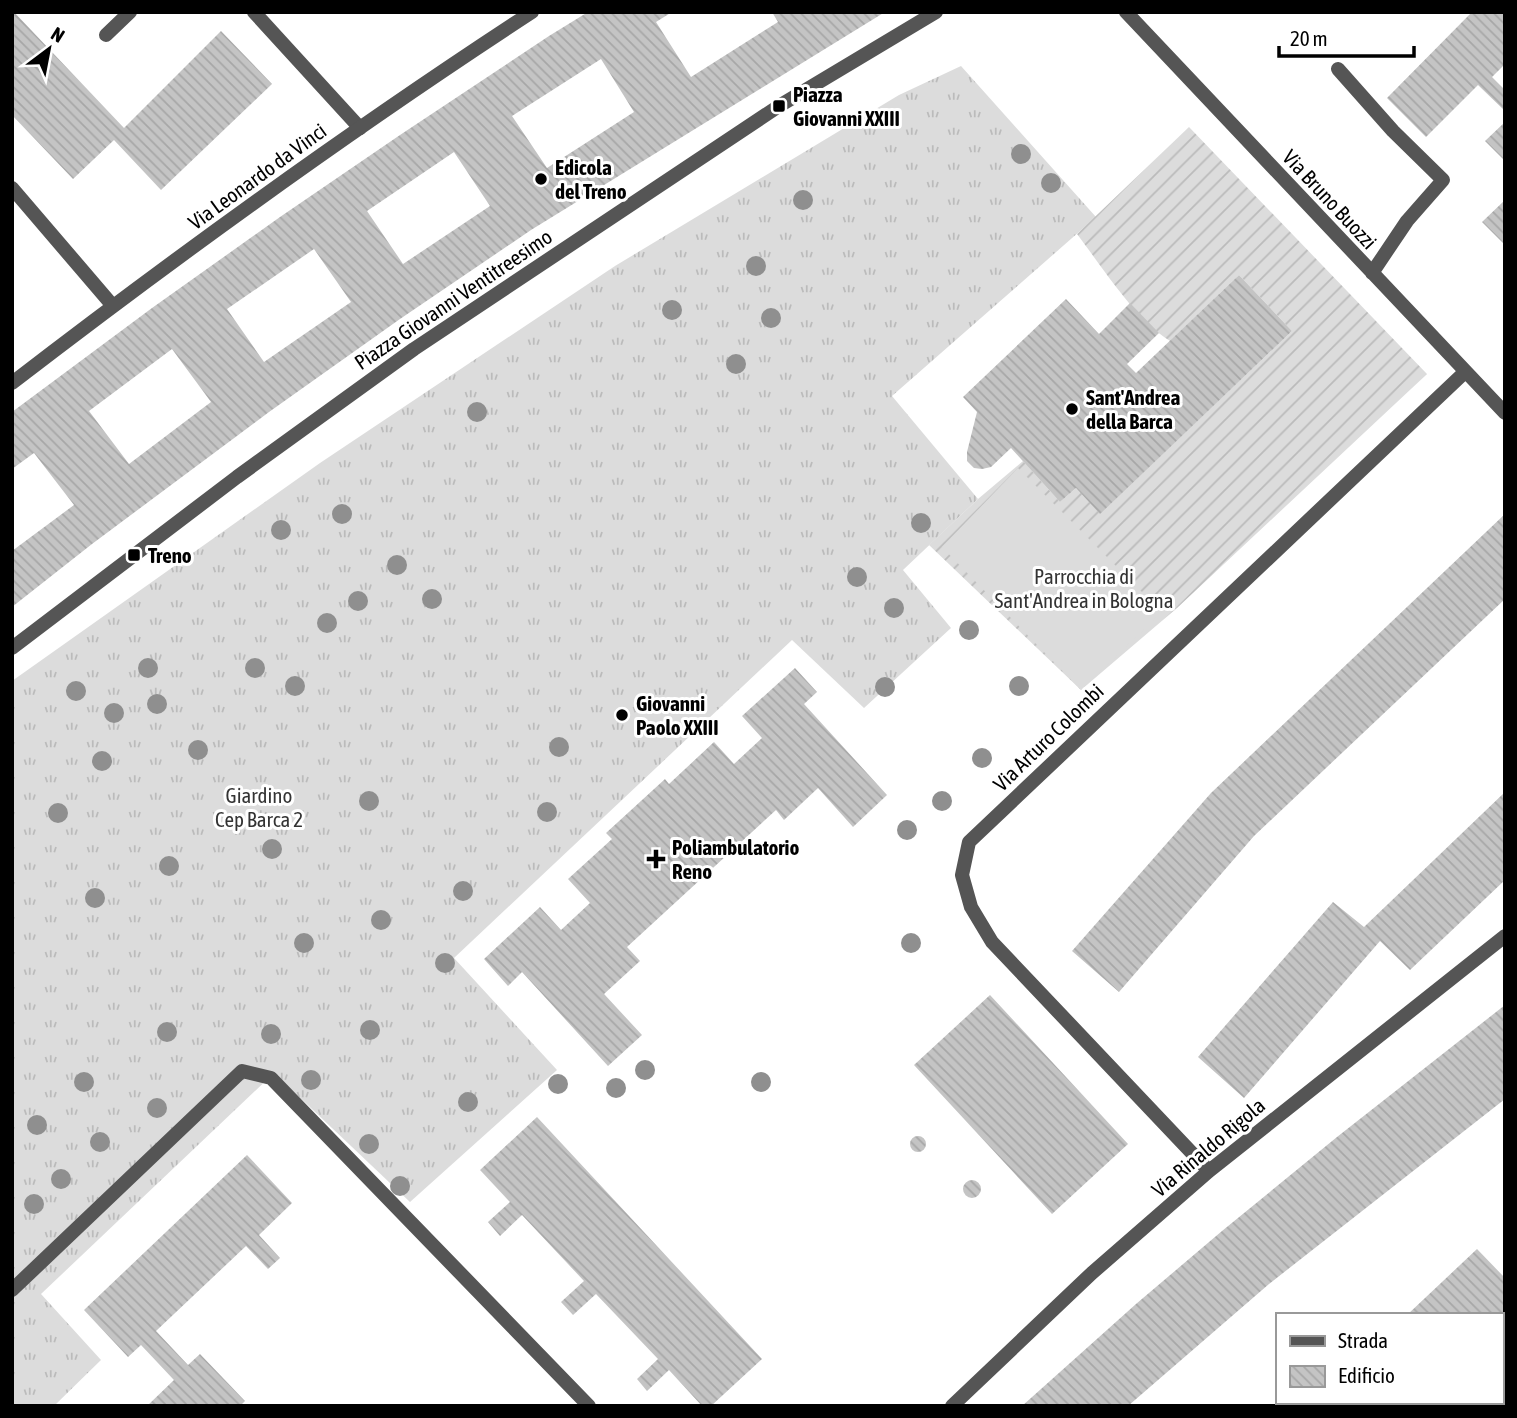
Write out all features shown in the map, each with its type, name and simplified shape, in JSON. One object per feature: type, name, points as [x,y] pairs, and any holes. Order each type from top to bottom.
[{"type":"street","points":[[106,35],[130,12]]},
{"type":"street","points":[[254,12],[360,128]]},
{"type":"street","name":"Via Leonardo da Vinci","points":[[12,383],[113,306],[360,128],[532,12]]},
{"type":"street","name":"Piazza Giovanni Ventitreesimo","points":[[12,648],[237,477],[414,349],[779,106],[936,12]]},
{"type":"street","name":"Via Bruno Buozzi","points":[[1126,12],[1505,413]]},
{"type":"street","points":[[1338,69],[1443,180],[1407,221],[1372,273]]},
{"type":"street","points":[[12,188],[113,306]]},
{"type":"street","name":"Via Arturo Colombi","points":[[1209,1171],[992,942],[971,907],[962,874],[969,842],[1465,372]]},
{"type":"street","name":"Via Rinaldo Rigola","points":[[951,1406],[1092,1273],[1209,1171],[1505,936]]},
{"type":"street","points":[[12,1290],[242,1071],[271,1078],[589,1406]]},
{"type":"green space","name":"Giardino Cep Barca 2","points":[[961,66],[1096,217],[892,396],[978,499],[903,570],[951,628],[864,708],[792,640],[454,958],[557,1070],[410,1202],[274,1073],[41,1294],[101,1360],[54,1406],[12,1406],[12,681],[320,463],[615,266],[899,95]]},
{"type":"green space","name":"Parrocchia di Sant'Andrea in Bologna","points":[[1189,127],[1427,374],[1177,608],[1081,690],[929,545],[1023,461],[1060,502],[1076,488],[1100,513],[1292,331],[1239,275],[1170,341],[1132,306],[1077,234]]},
{"type":"green space","points":[[1018,468],[1162,612],[1081,690],[942,547]]},
{"type":"building","points":[[12,12],[124,128],[221,31],[272,84],[161,190],[114,140],[73,179],[12,115]]},
{"type":"building","points":[[588,12],[672,12],[656,22],[691,77],[778,22],[772,12],[885,12],[531,230],[400,319],[269,412],[12,607],[12,551],[74,505],[34,453],[12,469],[12,412],[280,217]],"holes":[[[601,59],[634,112],[547,168],[512,116]],[[454,152],[490,206],[403,264],[367,211]],[[314,249],[351,302],[264,362],[227,309]],[[172,349],[211,402],[129,464],[89,411]]]},
{"type":"building","points":[[1472,12],[1505,12],[1505,64],[1492,77],[1505,90],[1505,111],[1478,85],[1426,137],[1387,98]]},
{"type":"building","points":[[1505,122],[1505,161],[1485,141]]},
{"type":"building","points":[[1505,200],[1505,245],[1482,222]]},
{"type":"building","points":[[1239,275],[1292,331],[1100,514],[1076,488],[1060,502],[1011,448],[991,467],[974,468],[967,461],[977,412],[963,397],[1066,299],[1099,334],[1130,303],[1159,333],[1127,364],[1136,373]]},
{"type":"building","points":[[1505,514],[1505,599],[1254,836],[1119,992],[1072,951],[1211,793]]},
{"type":"building","name":"Poliambulatorio Reno","points":[[795,668],[817,692],[804,704],[887,795],[853,827],[818,788],[784,820],[776,810],[627,947],[640,961],[604,994],[642,1035],[608,1066],[522,972],[508,986],[484,959],[540,907],[561,930],[590,903],[568,879],[612,839],[606,833],[665,779],[669,784],[714,742],[734,764],[762,738],[742,716]]},
{"type":"building","points":[[1505,792],[1505,880],[1410,970],[1380,941],[1244,1098],[1198,1057],[1333,902],[1364,927]]},
{"type":"building","points":[[990,995],[1128,1144],[1052,1214],[914,1065]]},
{"type":"building","points":[[1505,1005],[1505,1099],[1269,1284],[1128,1406],[1022,1406],[1222,1231]]},
{"type":"building","points":[[537,1117],[762,1359],[711,1406],[702,1406],[669,1370],[647,1391],[637,1379],[658,1359],[596,1294],[573,1315],[561,1302],[584,1281],[522,1215],[500,1236],[488,1222],[510,1202],[480,1170]]},
{"type":"building","points":[[918,1136],[924,1138],[924,1150],[918,1152],[912,1150],[910,1144],[912,1138]]},
{"type":"building","points":[[247,1155],[292,1203],[259,1235],[280,1258],[268,1269],[246,1246],[156,1331],[188,1365],[200,1354],[245,1401],[240,1406],[147,1406],[174,1380],[141,1345],[128,1357],[84,1310]]},
{"type":"building","points":[[972,1180],[978,1183],[981,1189],[978,1195],[972,1198],[966,1195],[963,1189],[966,1183]]},
{"type":"building","points":[[1477,1249],[1505,1278],[1503,1328],[1503,1313],[1409,1313]]},
{"type":"building","points":[[1352,1404],[1422,1404],[1420,1406]]},
{"type":"place","name":"Piazza Giovanni XXIII","points":[[779,106]]},
{"type":"place","name":"Edicola del Treno","points":[[541,179]]},
{"type":"place","name":"Sant'Andrea della Barca","points":[[1072,409]]},
{"type":"place","name":"Treno","points":[[134,555]]},
{"type":"place","name":"Giovanni Paolo XXIII","points":[[622,715]]},
{"type":"place","name":"Poliambulatorio Reno","points":[[656,859]]}]
